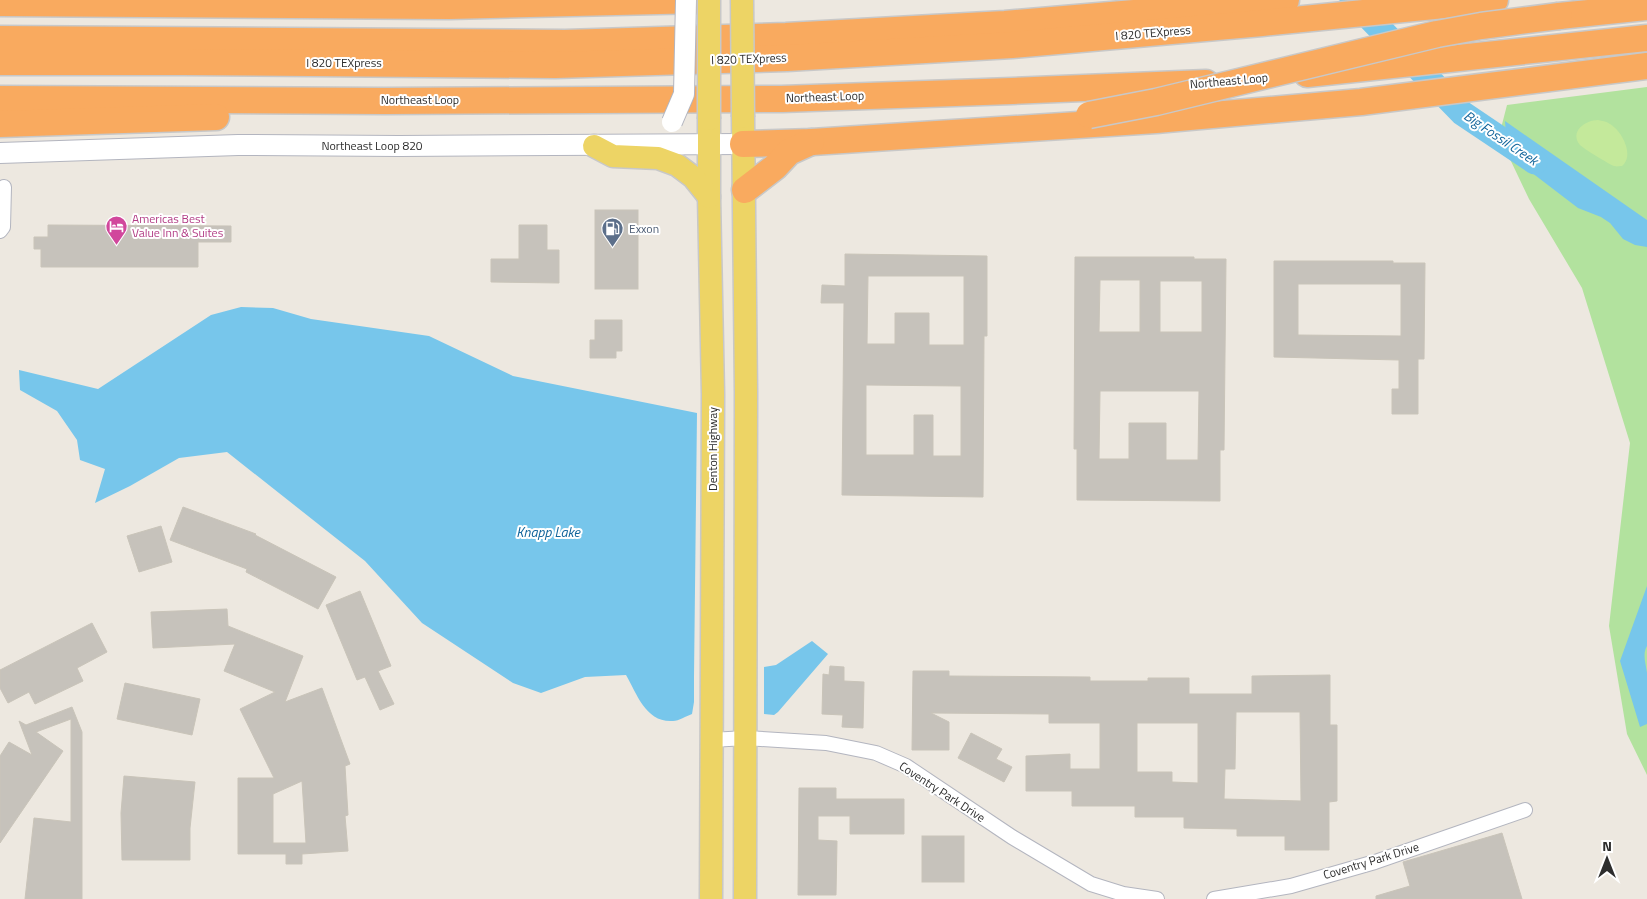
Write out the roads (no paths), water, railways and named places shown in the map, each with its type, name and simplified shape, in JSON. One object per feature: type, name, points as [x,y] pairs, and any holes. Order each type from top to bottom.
[{"type":"highway","points":[[424,0],[449,6]]},
{"type":"highway","points":[[0,3],[449,6],[702,0]]},
{"type":"highway","name":"I 820 TEXpress","points":[[0,39],[594,42],[786,36],[995,24],[1286,0]]},
{"type":"highway","name":"I 820 TEXpress","points":[[0,62],[555,65],[767,58],[1012,45],[1495,0]]},
{"type":"highway","points":[[1089,120],[1437,34],[1481,26],[1647,7]]},
{"type":"highway","name":"Northeast Loop","points":[[0,99],[385,101],[792,98],[1189,84],[1302,75],[1647,38]]},
{"type":"highway","points":[[744,144],[812,142],[999,129],[1030,120],[1089,120],[1361,102],[1647,66]]},
{"type":"highway","points":[[0,124],[356,112],[385,101]]},
{"type":"highway","points":[[745,190],[775,167],[789,152],[812,142]]},
{"type":"main road","points":[[642,145],[672,122],[684,94],[686,0]]},
{"type":"main road","name":"Denton Highway","points":[[709,0],[709,197],[713,411],[711,899]]},
{"type":"main road","points":[[742,0],[747,516],[745,899]]},
{"type":"main road","name":"Northeast Loop 820","points":[[0,153],[238,144],[594,146],[744,144]]},
{"type":"main road","points":[[594,146],[613,156],[658,158],[677,165],[693,177],[709,197]]},
{"type":"main road","points":[[711,294],[731,301],[745,319]]},
{"type":"street","points":[[0,231],[3,227],[4,187]]},
{"type":"street","name":"Coventry Park Drive","points":[[711,740],[746,738],[826,743],[876,753],[906,766],[1012,837],[1091,884],[1123,894],[1158,899]]},
{"type":"street","name":"Coventry Park Drive","points":[[1214,899],[1291,886],[1365,864],[1526,810]]},
{"type":"water","points":[[1505,121],[1647,220],[1647,247],[1635,245],[1623,239],[1610,223],[1601,217],[1578,208],[1514,159],[1507,148]]},
{"type":"water","name":"Knapp Lake","points":[[241,307],[273,308],[311,319],[429,336],[513,376],[697,413],[694,702],[692,714],[673,721],[656,717],[644,706],[626,675],[585,677],[541,693],[513,683],[422,623],[365,561],[227,452],[179,458],[130,486],[95,503],[105,469],[80,460],[77,440],[57,411],[20,390],[19,370],[98,389],[211,315]]},
{"type":"water","points":[[1647,586],[1647,646],[1645,656],[1647,724],[1640,727],[1620,661]]},
{"type":"water","points":[[812,641],[828,654],[778,712],[774,715],[764,714],[764,667],[776,665]]},
{"type":"waterway","name":"Big Fossil Creek","points":[[1352,0],[1462,113],[1535,162]]},
{"type":"place","name":"Americas Best Value Inn & Suites","points":[[116,245]]},
{"type":"place","name":"Exxon","points":[[613,248]]}]
